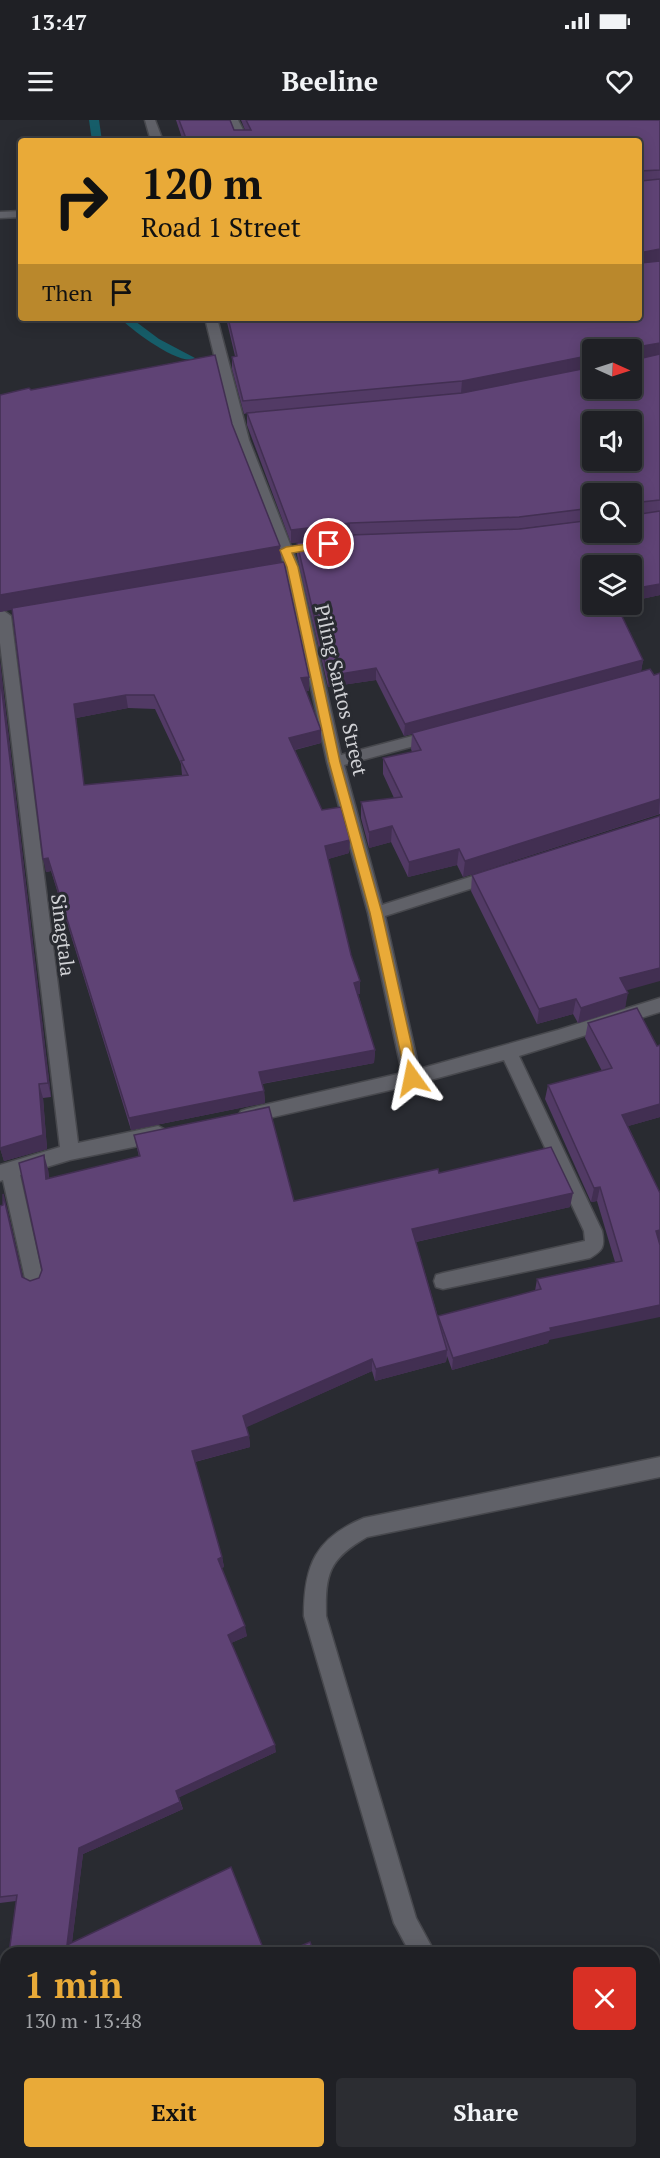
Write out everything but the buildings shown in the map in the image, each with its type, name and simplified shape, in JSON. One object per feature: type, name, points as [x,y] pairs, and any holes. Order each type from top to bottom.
[{"type":"street","points":[[150,120],[156,138]]},
{"type":"street","points":[[233,120],[242,138]]},
{"type":"street","points":[[0,215],[18,214]]},
{"type":"street","name":"Piling Santos Street","points":[[212,321],[243,419],[242,440],[291,550],[286,568],[376,913],[412,1078]]},
{"type":"street","name":"Sinagtala","points":[[7,616],[69,1152]]},
{"type":"street","points":[[335,762],[447,732]]},
{"type":"street","points":[[376,913],[512,869]]},
{"type":"street","points":[[229,1119],[412,1078],[509,1052],[660,1005]]},
{"type":"street","points":[[443,1281],[583,1252],[595,1245],[593,1231],[509,1052]]},
{"type":"street","points":[[34,1283],[5,1172],[69,1152],[172,1131]]},
{"type":"street","points":[[420,1947],[406,1923],[315,1616],[314,1588],[322,1559],[340,1540],[364,1528],[660,1467]]},
{"type":"waterway","points":[[94,120],[97,138]]},
{"type":"waterway","points":[[129,321],[155,341],[190,358]]},
{"type":"route","points":[[329,544],[286,550],[292,567],[335,762],[376,913],[412,1078]]}]
